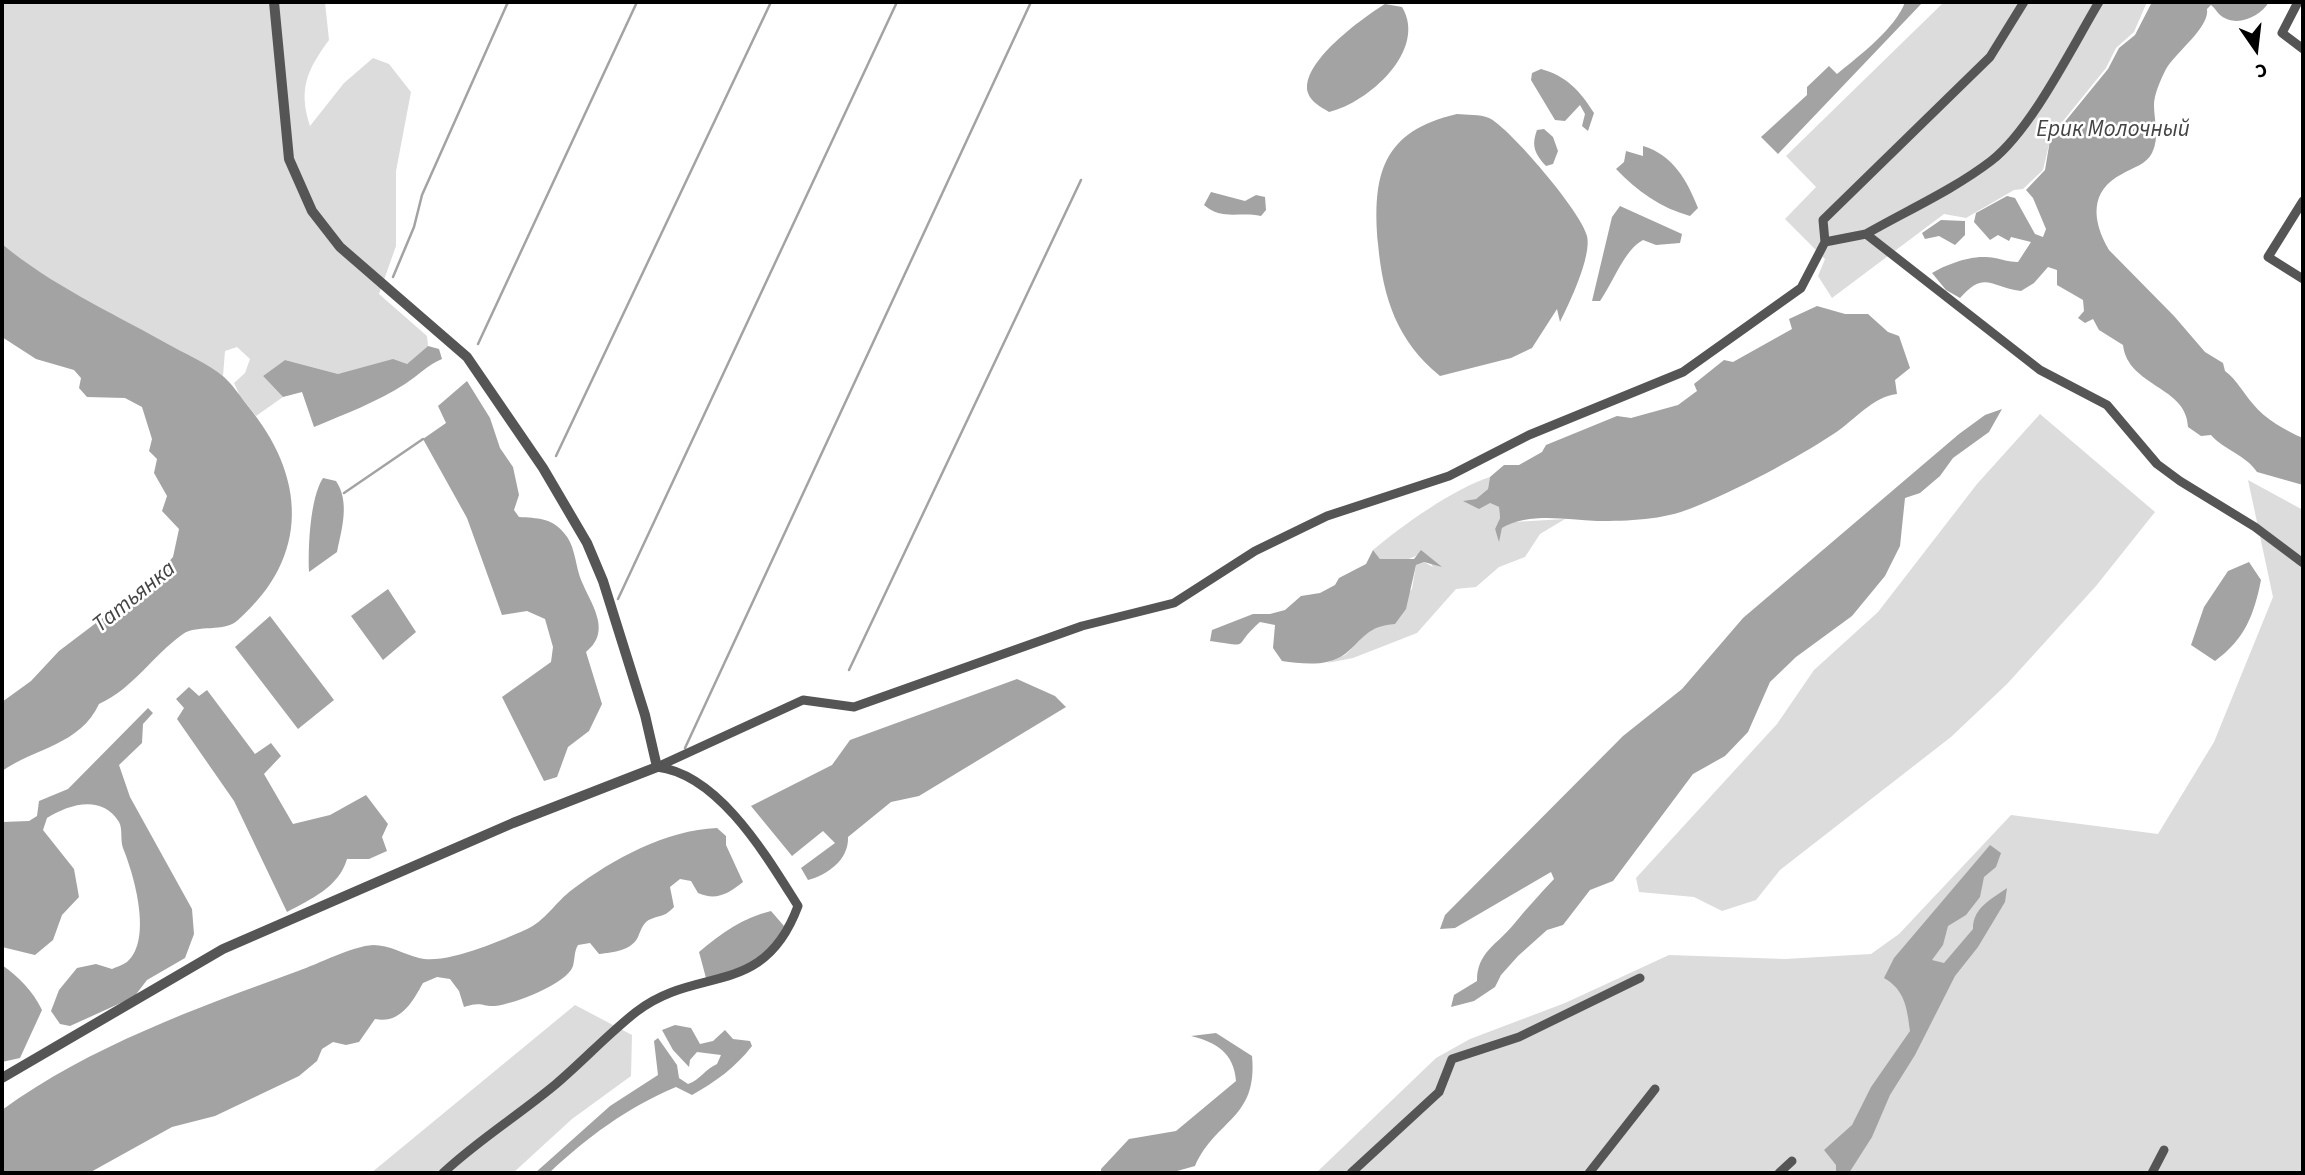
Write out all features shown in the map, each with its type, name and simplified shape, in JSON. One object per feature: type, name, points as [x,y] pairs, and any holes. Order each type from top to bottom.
[{"type":"street","points":[[274,2],[289,159],[312,211],[340,247],[467,357],[543,468],[587,543],[603,581],[645,715],[656,767]]},
{"type":"street","points":[[2,1079],[223,949],[513,823],[656,767],[803,700],[854,707],[1082,626],[1174,603],[1255,551],[1327,516],[1448,476],[1529,435],[1683,372],[1801,288],[1825,242],[1823,220],[1990,57],[2024,2]]},
{"type":"street","points":[[1825,242],[1866,234],[1953,186],[1999,153],[2012,140],[2038,101],[2099,2]]},
{"type":"street","points":[[2298,2],[2282,33],[2303,49]]},
{"type":"street","points":[[2303,201],[2268,257],[2303,279]]},
{"type":"street","points":[[1866,234],[2040,370],[2108,405],[2157,464],[2255,527],[2303,562]]},
{"type":"street","points":[[443,1173],[466,1151],[555,1084],[638,1010],[673,994],[757,965],[772,952],[791,924],[798,906],[725,805],[698,781],[672,769],[656,767]]},
{"type":"street","points":[[1351,1173],[1439,1092],[1452,1059],[1519,1037],[1640,978]]},
{"type":"street","points":[[1589,1173],[1655,1089]]},
{"type":"street","points":[[2152,1173],[2164,1150]]},
{"type":"street","points":[[1779,1173],[1792,1161]]},
{"type":"shaded area","points":[[2,2],[325,2],[329,40],[310,71],[305,90],[306,113],[310,126],[344,83],[373,58],[389,64],[411,92],[396,171],[396,246],[379,294],[427,336],[428,346],[407,364],[338,374],[285,360],[263,376],[283,397],[256,416],[240,396],[234,383],[245,373],[250,359],[237,347],[225,351],[223,376],[34,271],[2,244]]},
{"type":"shaded area","points":[[1944,2],[2147,2],[2134,32],[2116,48],[2106,68],[2051,136],[2043,170],[2023,189],[2014,190],[1966,218],[1944,214],[1832,298],[1818,276],[1825,259],[1785,219],[1816,187],[1786,156]]},
{"type":"shaded area","points":[[2040,414],[2155,512],[2096,586],[2007,684],[1951,737],[1780,870],[1756,900],[1722,911],[1694,897],[1639,892],[1636,878],[1777,724],[1814,670],[1878,612],[1977,484]]},
{"type":"shaded area","points":[[1490,477],[1488,489],[1476,499],[1465,501],[1490,503],[1499,507],[1500,518],[1495,529],[1499,540],[1502,528],[1513,522],[1565,519],[1540,534],[1525,557],[1499,567],[1476,587],[1456,589],[1417,633],[1353,658],[1327,663],[1345,655],[1412,589],[1416,565],[1424,562],[1433,567],[1422,551],[1408,559],[1398,560],[1380,559],[1373,550],[1413,519],[1445,499]]},
{"type":"shaded area","points":[[2248,480],[2303,510],[2303,1173],[1316,1173],[1436,1058],[1470,1039],[1565,1003],[1669,955],[1785,959],[1871,954],[1899,934],[2011,815],[2158,834],[2214,742],[2273,597]]},
{"type":"shaded area","points":[[575,1005],[632,1035],[631,1076],[572,1119],[513,1173],[371,1173]]},
{"type":"water","points":[[1905,2],[1923,2],[1778,154],[1761,137],[1807,95],[1807,87],[1829,66],[1837,74],[1876,41],[1894,22]]},
{"type":"water","name":"Ерик Молочный","points":[[2152,2],[2269,2],[2260,12],[2239,21],[2225,18],[2211,5],[2207,9],[2203,24],[2166,69],[2158,87],[2154,105],[2156,141],[2152,153],[2143,163],[2111,181],[2104,189],[2097,208],[2099,228],[2109,250],[2205,352],[2223,363],[2225,371],[2263,415],[2303,438],[2303,485],[2257,472],[2247,461],[2211,435],[2201,436],[2188,427],[2185,413],[2178,403],[2135,370],[2127,359],[2123,345],[2099,330],[2093,319],[2085,323],[2078,318],[2084,311],[2083,300],[2057,285],[2057,270],[2048,267],[2034,283],[2021,291],[1982,282],[1960,298],[1946,290],[1932,273],[1957,262],[1979,257],[2018,262],[2031,242],[2011,237],[2009,241],[1998,235],[1990,240],[1974,222],[1976,213],[2007,196],[2015,198],[2035,234],[2043,237],[2046,229],[2033,198],[2026,190],[2045,170],[2050,140],[2108,69],[2119,48],[2135,35]]},
{"type":"water","points":[[1385,4],[1402,7],[1408,23],[1407,40],[1401,57],[1390,72],[1361,98],[1329,112],[1309,96],[1308,81],[1313,68],[1335,42]]},
{"type":"water","points":[[1541,69],[1566,80],[1583,98],[1594,113],[1588,131],[1582,126],[1585,114],[1580,105],[1565,121],[1555,120],[1531,80],[1532,73]]},
{"type":"water","points":[[1457,114],[1489,118],[1512,137],[1560,191],[1582,225],[1588,245],[1579,280],[1560,322],[1557,309],[1532,348],[1511,358],[1440,376],[1413,348],[1388,300],[1380,264],[1377,197],[1387,160],[1397,144],[1412,132],[1432,122]]},
{"type":"water","points":[[1544,129],[1553,137],[1558,151],[1553,164],[1546,166],[1534,145],[1537,130]]},
{"type":"water","points":[[1643,146],[1671,162],[1684,178],[1698,208],[1690,216],[1650,198],[1616,169],[1624,162],[1626,151],[1643,156]]},
{"type":"water","points":[[1211,192],[1245,201],[1256,195],[1265,197],[1266,210],[1261,216],[1218,213],[1204,205]]},
{"type":"water","points":[[1620,206],[1682,234],[1680,243],[1656,245],[1643,240],[1624,259],[1600,301],[1592,301],[1612,217]]},
{"type":"water","points":[[1941,220],[1965,221],[1965,235],[1955,245],[1939,236],[1925,239],[1922,233]]},
{"type":"water","name":"Татьянка","points":[[2,244],[60,285],[224,377],[267,432],[281,460],[289,487],[292,515],[288,543],[279,569],[262,595],[238,620],[226,626],[196,629],[183,634],[133,681],[99,704],[91,718],[80,729],[2,771],[2,702],[31,681],[59,651],[150,582],[173,557],[179,529],[162,511],[167,496],[154,473],[157,459],[149,451],[152,439],[142,407],[125,398],[87,397],[79,388],[81,378],[74,370],[36,359],[2,337]]},
{"type":"water","points":[[1817,306],[1845,314],[1868,314],[1888,332],[1899,336],[1910,368],[1895,380],[1897,394],[1872,404],[1835,433],[1784,464],[1681,512],[1633,520],[1536,518],[1502,528],[1499,542],[1495,529],[1500,518],[1499,507],[1490,503],[1479,509],[1463,501],[1476,499],[1488,489],[1490,477],[1504,465],[1519,465],[1542,452],[1546,445],[1617,416],[1631,418],[1678,405],[1697,391],[1694,384],[1724,360],[1733,362],[1792,329],[1789,319]]},
{"type":"water","points":[[428,346],[439,349],[442,359],[383,396],[314,427],[302,392],[283,397],[263,376],[285,360],[338,374],[393,359],[407,364]]},
{"type":"water","points":[[467,381],[490,418],[500,448],[513,467],[519,495],[514,510],[519,517],[549,522],[567,537],[599,624],[594,643],[586,652],[602,704],[589,731],[568,747],[557,777],[544,781],[502,697],[551,662],[553,647],[545,619],[527,611],[502,615],[467,518],[423,439],[446,423],[438,406]]},
{"type":"water","points":[[2002,409],[1989,432],[1953,458],[1940,476],[1920,493],[1905,498],[1900,546],[1885,576],[1852,616],[1796,657],[1770,682],[1748,732],[1725,756],[1693,774],[1613,881],[1590,890],[1563,925],[1547,930],[1518,956],[1501,975],[1495,987],[1474,1001],[1451,1007],[1454,995],[1477,981],[1484,956],[1554,879],[1551,872],[1455,928],[1440,929],[1445,915],[1623,736],[1682,689],[1743,618],[1959,434],[1985,415]]},
{"type":"water","points":[[323,478],[336,481],[340,489],[344,506],[343,525],[337,552],[309,572],[313,510]]},
{"type":"water","points":[[1373,550],[1380,559],[1414,559],[1421,550],[1442,567],[1424,562],[1416,565],[1406,609],[1395,624],[1372,630],[1338,658],[1315,664],[1282,661],[1273,648],[1275,625],[1260,622],[1240,644],[1210,641],[1212,630],[1253,614],[1270,614],[1285,610],[1301,596],[1320,593],[1335,585],[1339,578],[1366,564]]},
{"type":"water","points":[[2249,562],[2261,580],[2255,604],[2241,635],[2215,661],[2191,645],[2204,607],[2228,571]]},
{"type":"water","points":[[388,589],[416,632],[383,660],[351,616]]},
{"type":"water","points":[[270,616],[334,700],[298,729],[235,647]]},
{"type":"water","points":[[1017,679],[1055,696],[1066,707],[919,796],[891,802],[848,837],[841,859],[822,874],[808,880],[801,868],[835,843],[823,831],[792,856],[751,806],[832,765],[850,740]]},
{"type":"water","points":[[189,687],[199,696],[207,690],[255,754],[271,743],[281,756],[264,774],[293,824],[330,815],[366,795],[388,824],[382,837],[387,851],[369,859],[347,859],[331,885],[287,912],[234,801],[177,719],[184,708],[176,699]]},
{"type":"water","points":[[148,708],[153,713],[143,724],[142,743],[119,765],[130,797],[192,909],[194,934],[185,958],[147,980],[134,997],[70,1026],[60,1024],[51,1011],[59,990],[77,968],[96,964],[112,969],[124,964],[135,952],[139,939],[139,907],[122,845],[120,825],[112,813],[104,808],[85,804],[65,809],[47,818],[43,830],[74,869],[79,897],[62,915],[53,940],[35,955],[2,947],[2,822],[29,821],[37,816],[39,801],[68,789]]},
{"type":"water","points":[[717,828],[726,836],[726,845],[743,882],[727,893],[711,896],[698,893],[691,881],[680,879],[670,887],[674,907],[646,922],[635,942],[622,950],[599,954],[590,943],[578,945],[569,973],[539,992],[504,1004],[475,1004],[464,1007],[459,991],[450,979],[437,977],[423,983],[410,1004],[398,1015],[384,1020],[375,1019],[359,1042],[346,1045],[333,1042],[322,1049],[317,1061],[299,1076],[215,1116],[172,1127],[89,1173],[2,1173],[2,1110],[71,1066],[145,1030],[356,948],[379,945],[430,959],[457,955],[487,946],[532,926],[573,889],[623,857],[679,834]]},
{"type":"water","points":[[1990,845],[2001,853],[1996,867],[1984,877],[1980,897],[1966,915],[1948,926],[1943,945],[1932,960],[1944,963],[1973,929],[1980,909],[2007,888],[2005,902],[1978,947],[1955,976],[1915,1055],[1890,1095],[1872,1137],[1849,1173],[1836,1173],[1836,1165],[1824,1150],[1852,1125],[1871,1087],[1910,1031],[1901,994],[1884,978],[1894,958]]},
{"type":"water","points":[[771,911],[784,926],[769,948],[742,967],[706,978],[699,952],[733,927]]},
{"type":"water","points":[[2,965],[25,985],[42,1010],[20,1058],[2,1062]]},
{"type":"water","points":[[675,1025],[691,1028],[700,1044],[713,1041],[725,1030],[733,1039],[750,1041],[752,1046],[732,1068],[692,1095],[676,1087],[658,1095],[608,1124],[549,1173],[535,1173],[610,1106],[658,1075],[654,1041],[658,1038],[677,1065],[679,1078],[688,1084],[717,1064],[721,1055],[697,1052],[690,1060],[689,1067],[673,1050],[662,1030]]},
{"type":"water","points":[[1216,1033],[1252,1056],[1252,1077],[1249,1093],[1242,1106],[1204,1150],[1195,1166],[1170,1173],[1101,1173],[1101,1169],[1129,1139],[1176,1131],[1236,1081],[1232,1063],[1222,1050],[1191,1036]]},
{"type":"waterway","points":[[393,277],[414,227],[422,195],[508,2]]},
{"type":"waterway","points":[[478,344],[637,2]]},
{"type":"waterway","points":[[556,456],[771,2]]},
{"type":"waterway","points":[[618,599],[897,2]]},
{"type":"waterway","points":[[685,748],[1031,2]]},
{"type":"waterway","points":[[849,670],[1081,180]]},
{"type":"waterway","points":[[344,493],[423,439]]}]
